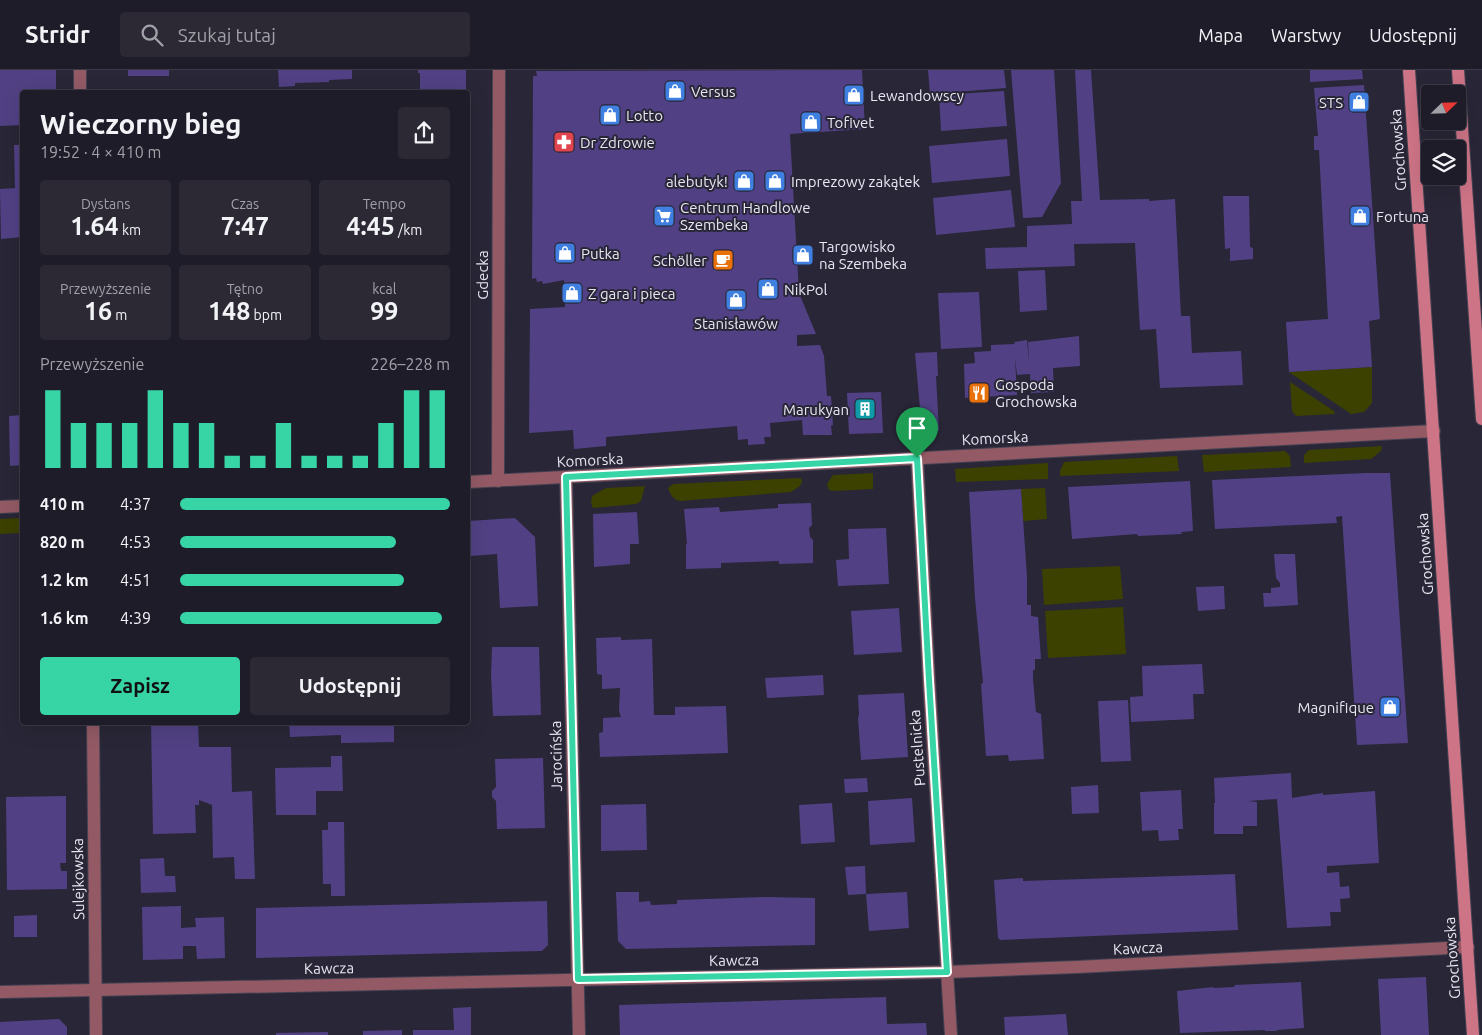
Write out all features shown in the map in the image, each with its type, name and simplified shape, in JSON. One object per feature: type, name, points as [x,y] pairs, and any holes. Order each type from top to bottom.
[{"type":"main road","name":"Grochowska","points":[[1409,70],[1473,1035]]},
{"type":"main road","points":[[1458,70],[1482,419]]},
{"type":"street","points":[[80,70],[80,90]]},
{"type":"street","name":"Gdecka","points":[[498,481],[499,70]]},
{"type":"street","name":"Komorska","points":[[470,482],[1434,431]]},
{"type":"street","name":"Pustelnicka","points":[[917,458],[951,1035]]},
{"type":"street","name":"Jarocińska","points":[[566,477],[579,1035]]},
{"type":"street","points":[[0,507],[20,506]]},
{"type":"street","name":"Sulejkowska","points":[[93,725],[96,1035]]},
{"type":"street","name":"Kawcza","points":[[0,992],[947,972],[1468,946]]},
{"type":"green space","points":[[1372,367],[1372,403],[1364,412],[1351,414],[1289,372]]},
{"type":"green space","points":[[1290,382],[1334,411],[1335,414],[1296,416],[1292,411]]},
{"type":"green space","points":[[1382,446],[1381,451],[1371,459],[1304,463],[1304,455],[1309,450]]},
{"type":"green space","points":[[1285,451],[1290,456],[1291,467],[1204,472],[1202,455]]},
{"type":"green space","points":[[1177,456],[1179,471],[1060,476],[1064,462]]},
{"type":"green space","points":[[1048,463],[1048,479],[956,482],[955,469]]},
{"type":"green space","points":[[873,473],[873,489],[834,491],[829,490],[827,484],[833,475]]},
{"type":"green space","points":[[801,478],[800,486],[791,492],[680,501],[673,498],[668,488],[673,484]]},
{"type":"green space","points":[[645,486],[641,501],[636,504],[593,508],[592,496],[606,488]]},
{"type":"green space","points":[[1045,488],[1047,519],[1023,521],[1021,489]]},
{"type":"green space","points":[[20,518],[20,533],[0,534],[0,519]]},
{"type":"green space","points":[[1120,566],[1123,599],[1044,605],[1042,569]]},
{"type":"green space","points":[[1123,607],[1126,654],[1048,658],[1045,611]]},
{"type":"building","points":[[0,70],[56,70],[56,90],[20,90],[20,125],[0,126]]},
{"type":"building","points":[[128,70],[169,70],[169,76],[128,76]]},
{"type":"building","points":[[278,70],[352,70],[352,79],[295,83],[295,86],[279,87]]},
{"type":"building","points":[[418,70],[466,70],[466,90],[420,90],[420,73],[418,73]]},
{"type":"building","name":"Centrum Handlowe Szembeka","points":[[862,70],[865,129],[790,134],[799,293],[816,334],[797,335],[797,346],[820,345],[824,356],[827,396],[831,396],[832,435],[803,435],[802,420],[770,423],[771,437],[764,437],[765,444],[748,445],[748,439],[738,440],[737,426],[606,437],[606,446],[574,449],[573,430],[529,433],[530,309],[565,307],[564,280],[543,284],[542,281],[537,282],[536,278],[532,279],[533,76],[537,76],[536,71]]},
{"type":"building","points":[[928,70],[1004,70],[1006,88],[930,94]]},
{"type":"building","points":[[1011,70],[1054,70],[1061,183],[1042,217],[1023,218]]},
{"type":"building","points":[[1075,70],[1091,70],[1100,200],[1149,199],[1149,201],[1175,199],[1181,316],[1190,316],[1192,353],[1241,351],[1243,385],[1160,388],[1156,329],[1140,330],[1135,243],[1074,244],[1075,266],[986,269],[985,248],[1027,247],[1027,226],[1072,224],[1071,201],[1082,201]]},
{"type":"building","points":[[1310,70],[1362,70],[1363,79],[1310,82]]},
{"type":"building","points":[[1364,85],[1380,319],[1369,321],[1372,367],[1289,372],[1286,322],[1328,319],[1319,150],[1314,150],[1314,136],[1318,136],[1314,88]]},
{"type":"building","points":[[379,89],[403,89],[403,90]]},
{"type":"building","points":[[1004,91],[1007,126],[941,131],[939,95]]},
{"type":"building","points":[[1007,139],[1010,176],[932,183],[929,146]]},
{"type":"building","points":[[14,145],[20,145],[20,237],[1,239],[0,189],[15,188]]},
{"type":"building","points":[[1011,190],[1015,227],[936,235],[933,198]]},
{"type":"building","points":[[1223,196],[1249,196],[1250,247],[1253,248],[1253,259],[1230,261],[1230,248],[1225,249]]},
{"type":"building","points":[[1045,270],[1047,310],[1020,312],[1018,271]]},
{"type":"building","points":[[979,292],[982,347],[941,349],[938,293]]},
{"type":"building","points":[[1079,336],[1080,366],[1053,368],[1054,392],[1031,393],[1030,374],[1017,375],[1015,357],[1017,395],[965,398],[964,364],[975,363],[974,352],[991,351],[991,345],[1015,344],[1014,342],[1027,340],[1029,363],[1028,342]]},
{"type":"building","points":[[937,352],[938,376],[936,376],[939,431],[922,431],[915,353]]},
{"type":"building","name":"Marukyan","points":[[881,392],[883,433],[849,434],[847,393]]},
{"type":"building","points":[[20,415],[20,465],[10,466],[9,416]]},
{"type":"building","points":[[1390,473],[1408,743],[1357,745],[1342,516],[1336,517],[1337,523],[1215,529],[1212,480]]},
{"type":"building","points":[[1190,481],[1193,531],[1181,532],[1182,534],[1138,536],[1137,534],[1072,539],[1068,487]]},
{"type":"building","points":[[1021,489],[1027,605],[1031,605],[1031,616],[1038,617],[1041,659],[1035,659],[1033,679],[1036,712],[1041,714],[1044,759],[1009,761],[1008,755],[986,756],[981,684],[983,683],[975,598],[969,492]]},
{"type":"building","points":[[811,503],[812,525],[809,528],[810,537],[813,540],[813,563],[779,564],[779,561],[721,563],[721,568],[686,569],[687,544],[684,509],[719,507],[720,512],[778,508],[778,504]]},
{"type":"building","points":[[637,512],[639,544],[630,544],[630,564],[594,567],[593,514]]},
{"type":"building","points":[[515,518],[535,537],[538,606],[500,608],[497,554],[471,556],[470,521]]},
{"type":"building","points":[[886,528],[889,584],[838,586],[836,560],[849,559],[848,529]]},
{"type":"building","points":[[1274,554],[1295,554],[1298,605],[1264,607],[1263,593],[1271,593],[1271,588],[1280,587],[1280,583],[1276,578]]},
{"type":"building","points":[[1224,586],[1225,609],[1198,611],[1196,587]]},
{"type":"building","points":[[899,608],[902,652],[854,655],[851,611]]},
{"type":"building","points":[[621,637],[621,640],[652,639],[654,715],[675,715],[675,707],[726,706],[728,753],[600,757],[599,733],[603,732],[603,718],[621,717],[619,711],[620,688],[602,689],[602,675],[597,674],[596,638]]},
{"type":"building","points":[[492,647],[539,647],[541,715],[493,716]]},
{"type":"building","points":[[1202,664],[1204,694],[1193,694],[1194,719],[1131,722],[1130,697],[1143,696],[1142,666]]},
{"type":"building","points":[[823,675],[824,695],[767,698],[765,678]]},
{"type":"building","points":[[904,693],[908,757],[861,760],[858,695]]},
{"type":"building","points":[[1128,700],[1131,761],[1101,762],[1098,701]]},
{"type":"building","points":[[151,725],[198,725],[199,747],[231,747],[232,792],[252,791],[255,879],[235,879],[234,857],[213,858],[212,805],[199,800],[199,805],[195,805],[196,833],[153,834]]},
{"type":"building","points":[[289,725],[394,725],[394,742],[341,743],[341,735],[290,737]]},
{"type":"building","points":[[331,756],[342,756],[343,791],[316,791],[316,815],[276,815],[275,768],[331,767]]},
{"type":"building","points":[[543,758],[545,828],[497,829],[496,801],[492,797],[492,791],[496,787],[495,759]]},
{"type":"building","points":[[1291,773],[1292,798],[1323,793],[1323,795],[1375,791],[1379,863],[1327,866],[1327,873],[1339,872],[1340,887],[1349,886],[1350,898],[1340,899],[1341,912],[1330,912],[1331,926],[1287,928],[1277,799],[1248,801],[1257,802],[1257,826],[1243,826],[1243,834],[1214,834],[1214,778]]},
{"type":"building","points":[[867,778],[868,792],[845,793],[844,779]]},
{"type":"building","points":[[1098,785],[1099,813],[1072,814],[1071,787]]},
{"type":"building","points":[[1181,790],[1183,829],[1178,829],[1179,840],[1159,841],[1158,830],[1142,831],[1140,792]]},
{"type":"building","points":[[66,796],[66,863],[60,863],[61,871],[67,871],[67,889],[7,890],[6,797]]},
{"type":"building","points":[[912,798],[915,842],[870,845],[868,801]]},
{"type":"building","points":[[832,803],[835,842],[801,844],[799,805]]},
{"type":"building","points":[[646,804],[647,850],[601,851],[601,805]]},
{"type":"building","points":[[328,822],[344,822],[345,896],[331,896],[331,884],[323,884],[322,830],[328,830]]},
{"type":"building","points":[[164,858],[165,876],[175,876],[176,892],[141,893],[140,859]]},
{"type":"building","points":[[865,866],[866,894],[848,895],[845,867]]},
{"type":"building","points":[[1235,874],[1238,930],[1000,940],[998,938],[994,880],[1023,878],[1023,881]]},
{"type":"building","points":[[616,892],[639,892],[639,902],[650,901],[651,905],[677,904],[677,900],[767,897],[815,898],[815,945],[626,949],[618,941]]},
{"type":"building","points":[[907,892],[909,928],[869,931],[866,894]]},
{"type":"building","points":[[547,901],[548,945],[542,951],[256,958],[256,908]]},
{"type":"building","points":[[181,906],[181,928],[196,927],[195,918],[224,917],[225,958],[197,959],[196,946],[183,946],[183,959],[143,960],[142,907]]},
{"type":"building","points":[[37,915],[37,937],[14,937],[14,916]]},
{"type":"building","points":[[1426,977],[1429,1035],[1381,1035],[1378,979]]},
{"type":"building","points":[[1301,982],[1304,1028],[1277,1031],[1180,1033],[1177,991],[1234,987],[1235,985]]},
{"type":"building","points":[[886,997],[887,1024],[926,1023],[927,1035],[620,1035],[619,1005]]},
{"type":"building","points":[[471,1007],[471,1035],[413,1035],[413,1030],[454,1030],[453,1008]]},
{"type":"building","points":[[1066,1014],[1068,1035],[1005,1035],[1004,1017]]},
{"type":"building","points":[[59,1019],[67,1027],[67,1035],[0,1035],[0,1022]]},
{"type":"building","points":[[402,1030],[402,1035],[363,1035],[363,1031]]},
{"type":"building","points":[[328,1032],[328,1035],[276,1035],[276,1033]]},
{"type":"place","name":"Versus","points":[[675,91]]},
{"type":"place","name":"Lewandowscy","points":[[854,95]]},
{"type":"place","name":"STS","points":[[1359,102]]},
{"type":"place","name":"Lotto","points":[[610,115]]},
{"type":"place","name":"Tofivet","points":[[811,122]]},
{"type":"place","name":"Dr Zdrowie","points":[[564,142]]},
{"type":"place","name":"alebutyk!","points":[[744,181]]},
{"type":"place","name":"Imprezowy zakątek","points":[[775,181]]},
{"type":"place","name":"Centrum Handlowe Szembeka","points":[[664,216]]},
{"type":"place","name":"Fortuna","points":[[1360,216]]},
{"type":"place","name":"Putka","points":[[565,253]]},
{"type":"place","name":"Targowisko na Szembeka","points":[[803,255]]},
{"type":"place","name":"Schöller","points":[[723,260]]},
{"type":"place","name":"NikPol","points":[[768,289]]},
{"type":"place","name":"Z gara i pieca","points":[[572,293]]},
{"type":"place","name":"Stanisławów","points":[[736,300]]},
{"type":"place","name":"Gospoda Grochowska","points":[[979,393]]},
{"type":"place","name":"Marukyan","points":[[865,409]]},
{"type":"place","name":"Magnifique","points":[[1390,707]]},
{"type":"route","points":[[917,458],[947,972],[578,979],[566,477],[917,458]]}]
